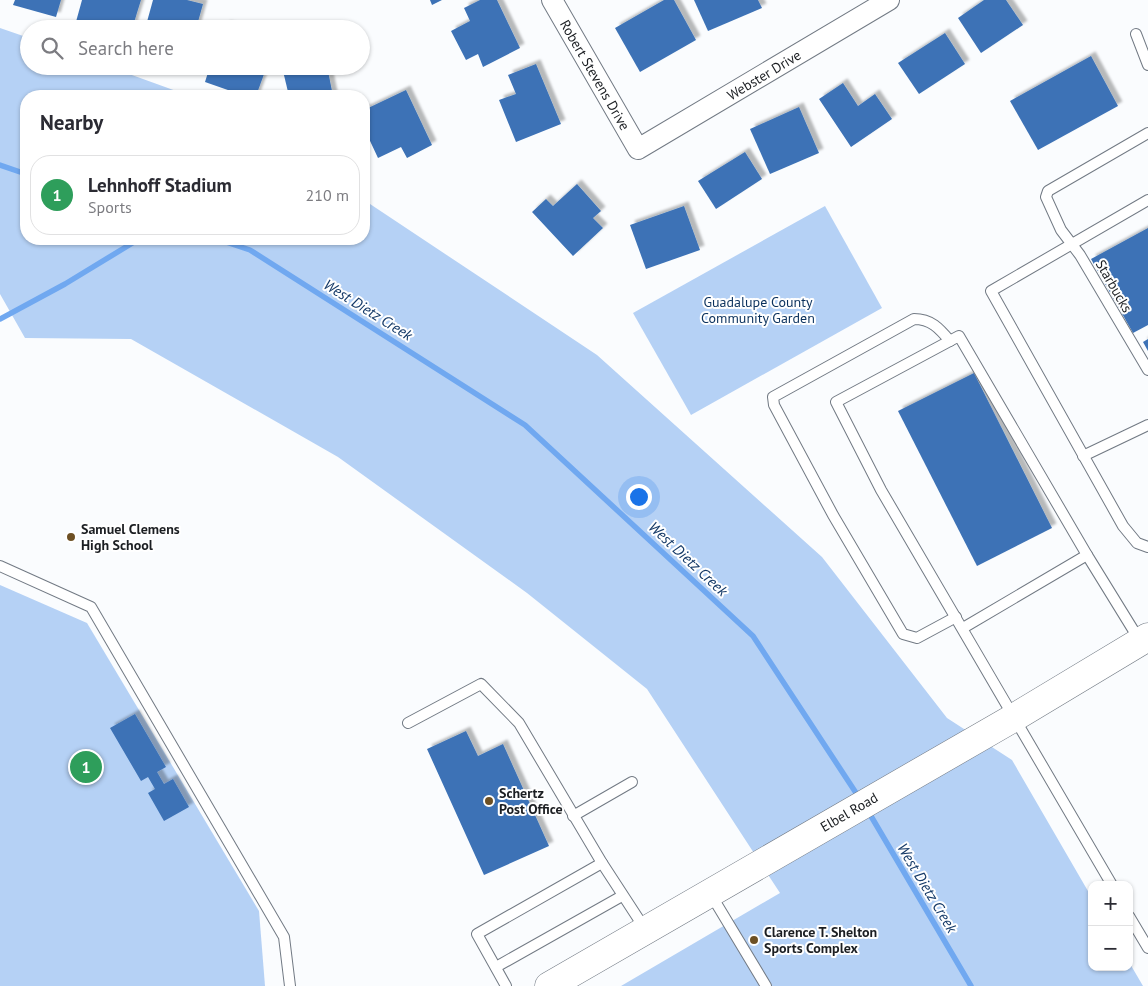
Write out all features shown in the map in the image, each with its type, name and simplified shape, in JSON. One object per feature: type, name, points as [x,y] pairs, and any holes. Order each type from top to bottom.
[{"type":"street","name":"Robert Stevens Drive","points":[[552,0],[638,149]]},
{"type":"street","name":"Webster Drive","points":[[638,149],[889,0]]},
{"type":"street","name":"Elbel Road","points":[[549,986],[1015,717],[1144,639]]},
{"type":"lane","points":[[1136,34],[1148,65]]},
{"type":"lane","name":"Starbucks","points":[[1148,133],[1048,191],[1046,197],[1061,230],[1080,255],[1148,370]]},
{"type":"lane","points":[[1148,200],[991,291],[1083,456],[1130,535],[1137,543],[1148,546]]},
{"type":"lane","points":[[950,341],[938,327],[924,319],[914,319],[773,397],[774,405],[834,515],[903,634],[917,638],[956,616]]},
{"type":"lane","points":[[1110,881],[881,490],[836,402],[960,336],[1087,555],[1144,639]]},
{"type":"lane","points":[[1083,456],[1148,425]]},
{"type":"lane","points":[[963,628],[1087,555]]},
{"type":"lane","points":[[0,566],[91,607],[284,937],[290,986]]},
{"type":"lane","points":[[408,723],[481,684],[519,723],[622,896],[646,929]]},
{"type":"lane","points":[[573,816],[632,782]]},
{"type":"lane","points":[[506,986],[477,934],[602,863]]},
{"type":"lane","points":[[710,892],[766,986]]},
{"type":"lane","points":[[496,967],[622,896]]},
{"type":"lane","points":[[1133,923],[1148,948]]},
{"type":"green space","points":[[0,28],[20,35],[20,75],[132,75],[173,90],[20,90],[20,245],[370,245],[370,204],[597,355],[822,557],[947,718],[1012,760],[1088,891],[1088,971],[1133,971],[1133,969],[1143,986],[621,986],[780,893],[647,689],[527,593],[338,457],[131,339],[25,338],[0,294]]},
{"type":"green space","name":"Guadalupe County Community Garden","points":[[825,206],[882,308],[691,415],[633,313]]},
{"type":"green space","points":[[0,585],[87,623],[259,911],[265,986],[0,986]]},
{"type":"building","points":[[15,0],[61,0],[56,17],[13,5]]},
{"type":"building","points":[[82,0],[141,0],[135,20],[76,20]]},
{"type":"building","points":[[153,0],[187,0],[203,4],[199,20],[147,20]]},
{"type":"building","points":[[430,0],[442,0],[432,5]]},
{"type":"building","points":[[480,0],[497,0],[520,48],[483,67],[478,54],[466,60],[451,31],[470,21],[464,8]]},
{"type":"building","points":[[664,0],[674,0],[696,40],[640,72],[615,28]]},
{"type":"building","points":[[694,0],[758,0],[762,8],[708,31]]},
{"type":"building","points":[[984,0],[1006,0],[1023,25],[981,53],[958,18]]},
{"type":"building","points":[[945,33],[965,64],[919,94],[898,63]]},
{"type":"building","points":[[1091,56],[1118,106],[1038,150],[1010,101]]},
{"type":"building","points":[[536,64],[561,124],[516,142],[499,100],[516,94],[508,75]]},
{"type":"building","points":[[207,75],[264,75],[258,90],[228,90],[205,82]]},
{"type":"building","points":[[284,75],[329,75],[332,90],[288,90]]},
{"type":"building","points":[[843,83],[858,106],[875,94],[892,119],[851,147],[819,99]]},
{"type":"building","points":[[406,90],[432,145],[407,158],[401,147],[378,158],[370,141],[370,107]]},
{"type":"building","points":[[799,107],[819,153],[770,174],[750,129]]},
{"type":"building","points":[[745,152],[762,179],[716,209],[698,181]]},
{"type":"building","points":[[577,184],[601,211],[593,218],[603,228],[573,256],[532,212],[546,199],[553,206]]},
{"type":"building","points":[[684,206],[700,250],[646,269],[630,225]]},
{"type":"building","points":[[1148,228],[1148,325],[1133,333],[1091,259]]},
{"type":"building","points":[[1148,339],[1148,351],[1143,342]]},
{"type":"building","points":[[974,373],[1052,528],[977,566],[898,411]]},
{"type":"building","points":[[135,714],[166,767],[157,772],[164,784],[173,779],[189,807],[164,821],[148,793],[155,789],[148,777],[141,781],[110,728]]},
{"type":"building","name":"Schertz Post Office","points":[[466,731],[478,756],[503,744],[549,846],[484,875],[427,749]]},
{"type":"waterway","name":"West Dietz Creek","points":[[0,165],[20,172]]},
{"type":"waterway","points":[[0,319],[65,284],[129,245]]},
{"type":"waterway","name":"West Dietz Creek","points":[[235,245],[250,250],[525,425],[753,636],[860,799]]},
{"type":"waterway","name":"West Dietz Creek","points":[[868,811],[971,986]]},
{"type":"place","name":"Samuel Clemens High School","points":[[71,537]]},
{"type":"place","name":"Lehnhoff Stadium","points":[[86,767]]},
{"type":"place","name":"Schertz Post Office","points":[[489,801]]},
{"type":"place","name":"Clarence T. Shelton Sports Complex","points":[[754,940]]}]
